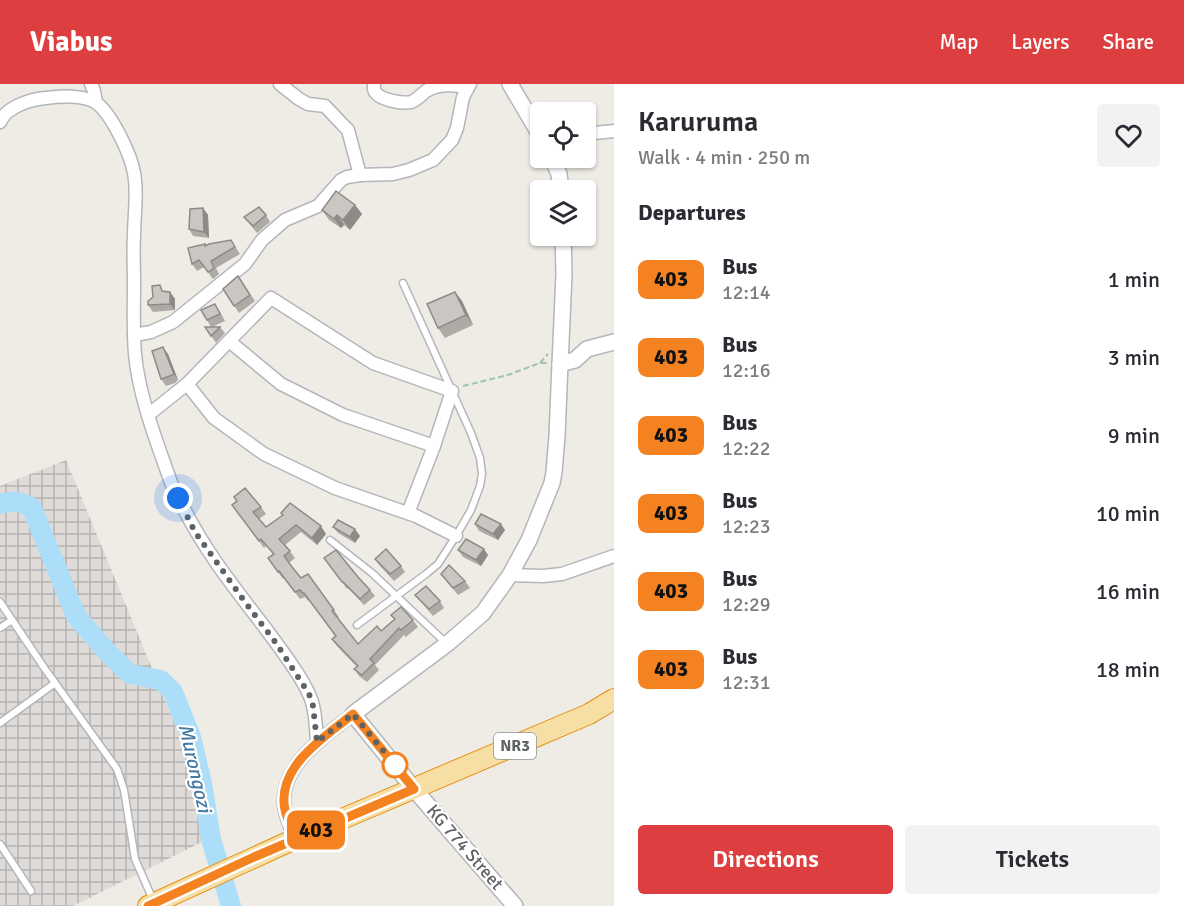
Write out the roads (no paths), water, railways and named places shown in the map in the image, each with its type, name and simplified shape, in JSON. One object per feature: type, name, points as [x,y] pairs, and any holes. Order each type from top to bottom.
[{"type":"highway","name":"NR3","points":[[151,904],[295,839],[589,714],[614,699]]},
{"type":"street","points":[[90,84],[96,102],[121,136],[135,173],[134,335],[138,378],[170,481],[195,532],[276,643],[309,694],[313,706],[317,742]]},
{"type":"street","points":[[280,84],[308,104],[325,106],[348,130],[360,175]]},
{"type":"street","points":[[134,335],[151,332],[173,322],[245,264],[262,240],[285,220],[318,206],[341,180],[360,175],[393,174],[417,168],[433,160],[446,147],[457,128],[460,107],[468,86],[436,87],[427,90],[418,99],[402,103],[376,94],[374,84]]},
{"type":"street","points":[[510,84],[530,118]]},
{"type":"street","points":[[0,122],[2,117],[22,103],[42,98],[60,96],[96,102]]},
{"type":"street","points":[[596,133],[614,130]]},
{"type":"street","points":[[295,839],[285,810],[285,790],[288,778],[304,756],[317,742],[447,644],[483,613],[510,575],[529,540],[552,483],[557,436],[564,274],[563,246]]},
{"type":"street","points":[[148,415],[187,384],[271,298],[373,363],[452,391],[408,513]]},
{"type":"street","points":[[229,341],[281,384],[343,415],[434,446]]},
{"type":"street","points":[[560,364],[575,360],[587,349],[614,342]]},
{"type":"street","points":[[187,384],[214,418],[264,454],[335,488],[408,513],[456,536]]},
{"type":"street","points":[[510,575],[562,574],[614,556]]},
{"type":"street","name":"KG 774 Street","points":[[353,714],[515,906]]},
{"type":"lane","points":[[357,625],[438,564],[471,510],[482,474],[480,458],[471,433],[403,283]]},
{"type":"lane","points":[[330,540],[372,573],[447,644]]},
{"type":"lane","points":[[0,602],[117,770],[124,790],[135,859],[151,904]]},
{"type":"lane","points":[[0,628],[12,620]]},
{"type":"lane","points":[[0,723],[55,683]]},
{"type":"lane","points":[[0,844],[31,891]]},
{"type":"waterway","name":"Murongozi","points":[[0,504],[17,502],[32,508],[76,616],[108,653],[130,674],[161,680],[173,692],[191,737],[202,783],[211,839],[231,906]]}]
